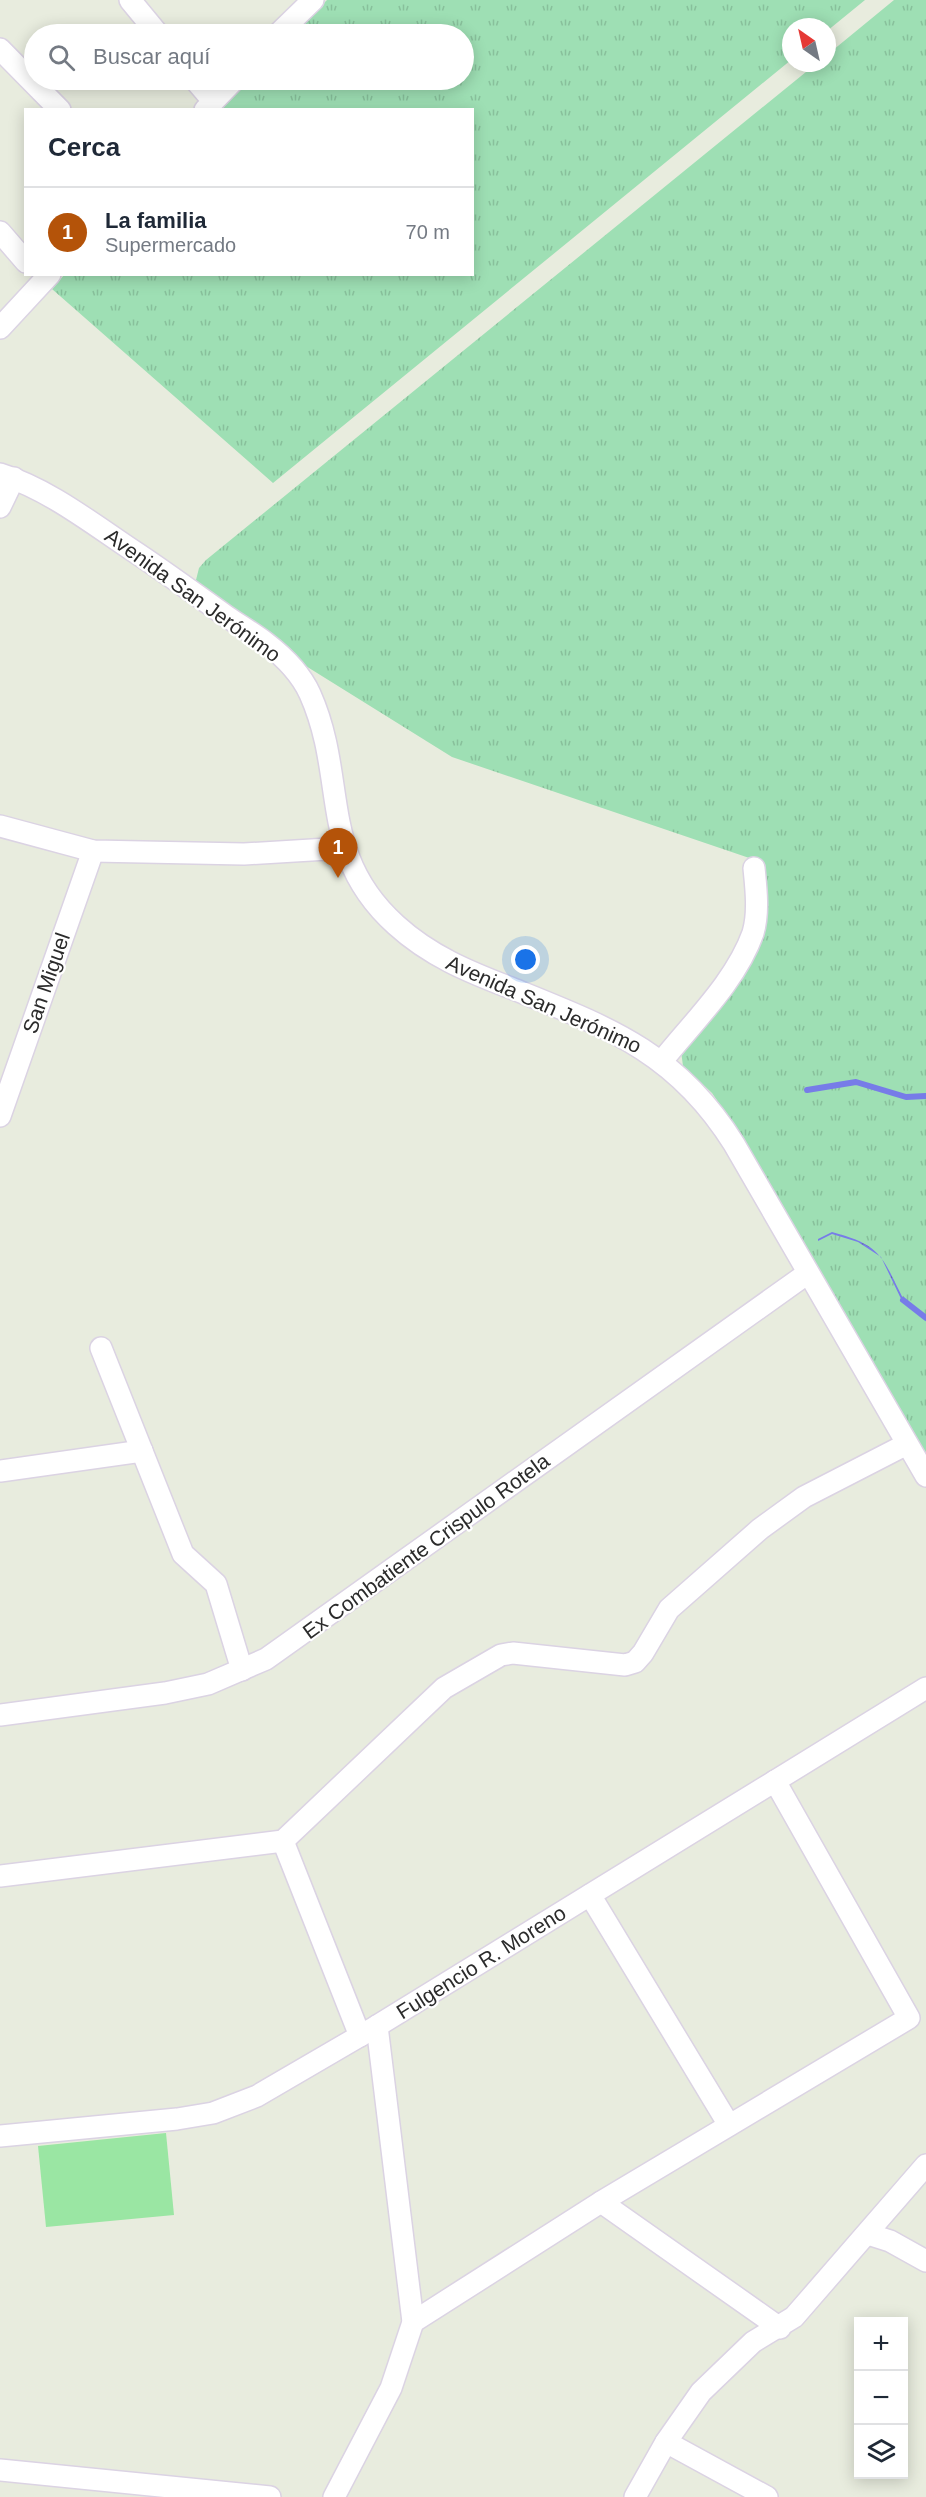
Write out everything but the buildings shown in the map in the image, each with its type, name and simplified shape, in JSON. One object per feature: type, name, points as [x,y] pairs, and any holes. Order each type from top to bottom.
[{"type":"street","points":[[130,0],[150,24]]},
{"type":"street","points":[[288,24],[313,0]]},
{"type":"street","points":[[0,49],[24,73]]},
{"type":"street","points":[[40,90],[58,108]]},
{"type":"street","points":[[201,90],[209,105],[224,90]]},
{"type":"street","points":[[0,232],[24,260]]},
{"type":"street","points":[[0,328],[43,277]]},
{"type":"street","points":[[0,507],[7,476]]},
{"type":"street","name":"Avenida San Jerónimo","points":[[7,476],[54,498],[175,579],[265,642],[296,672],[309,692],[320,721],[344,848],[363,888],[396,925],[421,946],[452,965],[619,1034],[662,1061],[699,1095],[718,1118],[926,1476]]},
{"type":"street","points":[[0,826],[93,851],[244,854],[344,848]]},
{"type":"street","name":"San Miguel","points":[[0,1116],[93,851]]},
{"type":"street","points":[[662,1061],[735,970],[753,931],[756,896],[754,868]]},
{"type":"street","name":"Ex Combatiente Crispulo Rotela","points":[[0,1715],[165,1693],[208,1684],[266,1659],[808,1273]]},
{"type":"street","points":[[101,1348],[183,1554],[216,1584],[242,1670]]},
{"type":"street","points":[[0,1876],[283,1841],[453,1682],[501,1655],[513,1653],[625,1665],[636,1662],[669,1609],[760,1529],[804,1497],[907,1444]]},
{"type":"street","points":[[0,1471],[142,1452]]},
{"type":"street","name":"Fulgencio R. Moreno","points":[[0,2136],[177,2119],[213,2113],[257,2096],[369,2031],[926,1688]]},
{"type":"street","points":[[414,2322],[601,2202],[909,2018],[775,1781]]},
{"type":"street","points":[[283,1841],[369,2031],[414,2322],[391,2388],[334,2497]]},
{"type":"street","points":[[590,1895],[729,2125]]},
{"type":"street","points":[[634,2497],[666,2442],[701,2392],[753,2342],[794,2318],[926,2165]]},
{"type":"street","points":[[601,2202],[780,2328]]},
{"type":"street","points":[[868,2234],[890,2241],[926,2261]]},
{"type":"street","points":[[666,2442],[767,2497]]},
{"type":"street","points":[[0,2470],[270,2497]]},
{"type":"green space","points":[[327,0],[865,0],[836,24],[836,18],[782,18],[782,67],[273,483],[52,289],[63,276],[474,276],[474,108],[222,108],[239,90],[474,90],[474,24],[303,24]]},
{"type":"green space","points":[[894,0],[926,0],[926,1459],[744,1141],[712,1093],[683,1066],[681,1051],[720,1000],[765,883],[764,863],[452,757],[301,663],[198,585],[196,580],[199,568],[206,560],[806,72],[836,72],[836,48]]},
{"type":"green space","points":[[166,2133],[174,2215],[46,2227],[38,2146]]},
{"type":"water","points":[[832,1232],[863,1243],[880,1256],[858,1242],[832,1234],[818,1241]]},
{"type":"water","points":[[882,1260],[905,1302],[911,1305],[903,1303]]},
{"type":"waterway","points":[[807,1090],[856,1082],[906,1097],[926,1096]]},
{"type":"waterway","points":[[903,1300],[926,1318]]},
{"type":"place","name":"La familia","points":[[338,878]]}]
